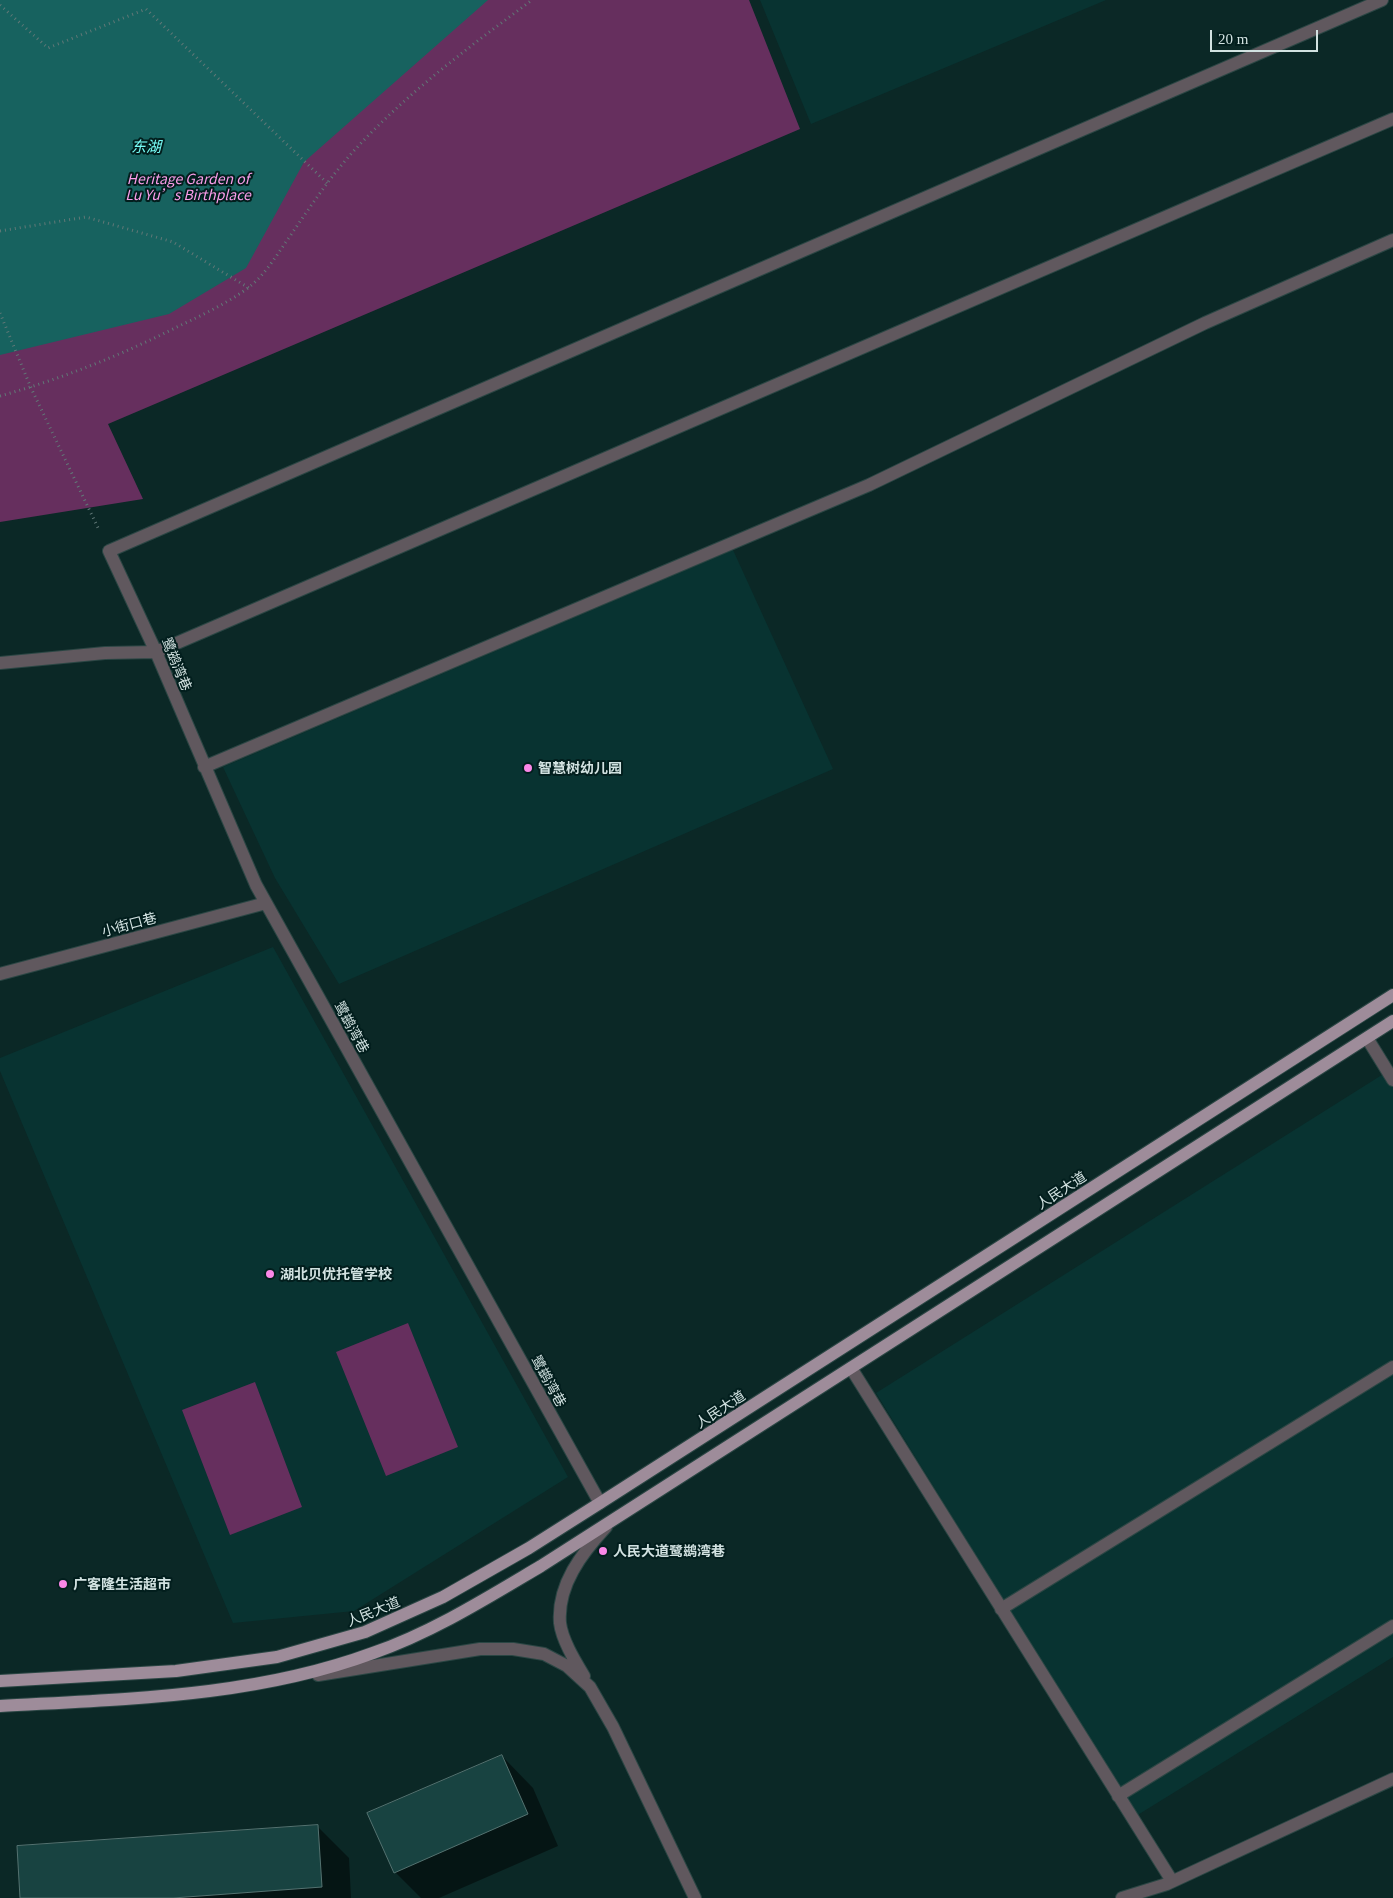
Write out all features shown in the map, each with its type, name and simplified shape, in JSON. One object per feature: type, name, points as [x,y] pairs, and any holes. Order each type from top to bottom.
[{"type":"main road","name":"人民大道","points":[[0,1681],[176,1671],[277,1657],[365,1632],[443,1597],[529,1548],[1393,995]]},
{"type":"main road","points":[[0,1706],[177,1696],[281,1680],[374,1653],[453,1618],[541,1566],[1393,1021]]},
{"type":"street","points":[[109,551],[1382,0]]},
{"type":"street","points":[[0,663],[105,653],[156,652],[1393,119]]},
{"type":"street","points":[[204,767],[869,485],[1205,323],[1393,240]]},
{"type":"street","name":"鹭鹚湾巷","points":[[109,551],[156,652],[256,885],[600,1503]]},
{"type":"street","name":"小街口巷","points":[[0,974],[266,902]]},
{"type":"street","points":[[1367,1038],[1393,1080]]},
{"type":"street","points":[[1002,1609],[1393,1367]]},
{"type":"street","points":[[851,1368],[1172,1882]]},
{"type":"street","points":[[610,1522],[573,1569],[562,1599],[560,1624],[571,1654],[613,1727],[695,1898]]},
{"type":"street","points":[[1118,1796],[1393,1626]]},
{"type":"street","points":[[281,1680],[480,1650],[513,1649],[544,1654],[567,1666],[590,1686]]},
{"type":"street","points":[[1122,1898],[1172,1882],[1393,1779]]},
{"type":"path","points":[[0,396],[31,388],[129,351],[213,310],[249,288],[264,273],[327,183],[352,153],[385,119],[453,59],[532,0]]},
{"type":"path","points":[[0,5],[48,48],[146,9],[327,183]]},
{"type":"path","points":[[0,231],[86,216],[173,242],[249,288]]},
{"type":"path","points":[[0,313],[31,388],[109,551]]},
{"type":"shaded area","points":[[760,0],[1106,0],[811,124]]},
{"type":"shaded area","name":"智慧树幼儿园","points":[[733,550],[833,769],[339,984],[275,878],[223,767]]},
{"type":"shaded area","name":"湖北贝优托管学校","points":[[273,947],[568,1477],[354,1611],[233,1623],[0,1071],[0,1058]]},
{"type":"shaded area","points":[[1393,1068],[1393,1657],[1136,1816],[876,1393]]},
{"type":"green space","name":"Heritage Garden of Lu Yu’s Birthplace","points":[[0,0],[749,0],[800,129],[108,424],[143,499],[0,522]]},
{"type":"green space","points":[[408,1323],[458,1447],[386,1476],[336,1352]]},
{"type":"green space","points":[[255,1382],[302,1507],[230,1535],[182,1410]]},
{"type":"water","name":"东湖","points":[[0,0],[488,0],[304,162],[246,268],[169,314],[0,355]]},
{"type":"building","points":[[502,1755],[528,1814],[394,1873],[367,1813]]},
{"type":"building","points":[[318,1825],[322,1887],[173,1898],[20,1898],[17,1846]]},
{"type":"place","name":"智慧树幼儿园","points":[[528,768]]},
{"type":"place","name":"湖北贝优托管学校","points":[[270,1274]]},
{"type":"place","name":"人民大道鹭鹚湾巷","points":[[603,1551]]},
{"type":"place","name":"广客隆生活超市","points":[[63,1584]]}]
